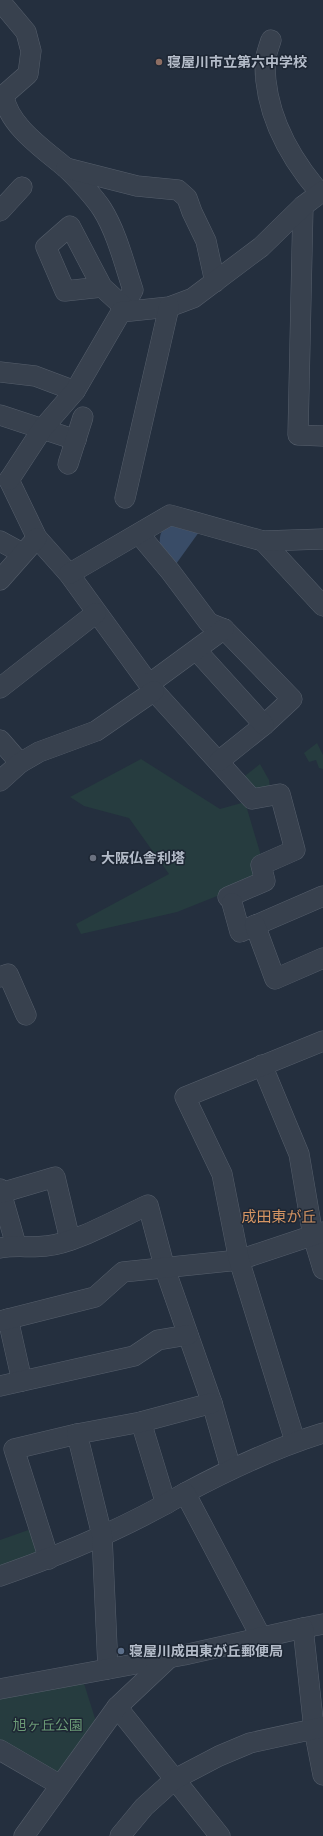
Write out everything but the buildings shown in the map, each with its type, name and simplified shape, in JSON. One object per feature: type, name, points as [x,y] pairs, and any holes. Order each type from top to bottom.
[{"type":"street","points":[[0,1],[26,32],[31,51],[28,74],[4,95],[5,105],[20,128],[52,158],[66,168],[102,209],[113,230],[133,290],[123,310],[75,391],[43,428],[4,479],[37,538],[69,574],[96,613],[152,687],[252,799],[280,794],[295,850],[261,866],[265,881],[230,900],[240,932],[323,896]]},
{"type":"street","points":[[123,310],[169,306],[193,298],[260,247],[303,206],[322,192],[302,172],[285,143],[267,97],[265,62],[270,40]]},
{"type":"street","points":[[66,168],[137,186],[178,190],[188,198],[192,212],[206,241],[215,282]]},
{"type":"street","points":[[0,211],[22,187]]},
{"type":"street","points":[[303,206],[298,435],[323,436]]},
{"type":"street","points":[[102,287],[123,310]]},
{"type":"street","points":[[125,498],[169,306]]},
{"type":"street","points":[[0,372],[35,376],[75,391]]},
{"type":"street","points":[[0,415],[76,440]]},
{"type":"street","points":[[68,464],[83,417]]},
{"type":"street","points":[[69,574],[170,515],[262,541],[323,539]]},
{"type":"street","points":[[138,534],[170,571],[209,623],[224,629],[292,699],[264,725],[219,761]]},
{"type":"street","points":[[0,580],[22,553],[37,538]]},
{"type":"street","points":[[0,541],[22,553]]},
{"type":"street","points":[[262,541],[323,606]]},
{"type":"street","points":[[0,688],[96,613]]},
{"type":"street","points":[[0,781],[20,763],[39,752],[96,731],[224,629]]},
{"type":"street","points":[[196,651],[264,725]]},
{"type":"street","points":[[0,740],[20,763]]},
{"type":"street","points":[[255,925],[275,979],[323,958]]},
{"type":"street","points":[[0,977],[8,974],[26,1015]]},
{"type":"street","points":[[295,1441],[239,1260],[222,1174],[185,1097],[323,1041]]},
{"type":"street","points":[[262,1065],[299,1154],[318,1234],[323,1269]]},
{"type":"street","points":[[70,1240],[55,1177],[0,1191],[8,1246],[46,1246],[70,1240],[148,1205],[165,1269],[212,1403],[230,1469]]},
{"type":"street","points":[[22,1381],[4,1320],[96,1296],[123,1272],[165,1269],[239,1260],[318,1234]]},
{"type":"street","points":[[0,1386],[134,1356],[158,1340],[188,1336]]},
{"type":"street","points":[[48,1559],[7,1451],[77,1434],[141,1422],[212,1403]]},
{"type":"street","points":[[141,1422],[166,1504]]},
{"type":"street","points":[[0,1576],[48,1559],[102,1535],[166,1504],[230,1469],[295,1441],[323,1433]]},
{"type":"street","points":[[77,1434],[102,1535],[108,1669]]},
{"type":"street","points":[[185,1493],[261,1638]]},
{"type":"street","points":[[0,1689],[169,1658],[323,1624]]},
{"type":"street","points":[[303,1628],[318,1728],[323,1775]]},
{"type":"street","points":[[24,1836],[117,1707],[169,1658]]},
{"type":"street","points":[[117,1707],[220,1836]]},
{"type":"street","points":[[120,1836],[144,1807],[175,1779],[219,1756],[250,1743],[318,1728]]},
{"type":"street","points":[[0,1750],[60,1785]]},
{"type":"green space","points":[[317,743],[323,755],[323,769],[319,768],[316,760],[309,762],[304,753]]},
{"type":"green space","points":[[141,759],[220,809],[245,802],[267,876],[177,912],[81,934],[76,924],[169,874],[129,818],[84,806],[70,797]]},
{"type":"green space","points":[[260,764],[269,780],[270,788],[254,794],[241,779]]},
{"type":"green space","points":[[34,1528],[44,1556],[0,1572],[0,1540]]},
{"type":"green space","name":"旭ヶ丘公園","points":[[81,1674],[99,1731],[58,1784],[0,1748],[0,1689]]},
{"type":"water","points":[[173,524],[199,532],[176,564],[160,547],[161,532],[165,527]]},
{"type":"place","name":"寝屋川市立第六中学校","points":[[159,62]]},
{"type":"place","name":"大阪仏舎利塔","points":[[93,858]]},
{"type":"place","name":"寝屋川成田東が丘郵便局","points":[[121,1651]]},
{"type":"district","name":"成田東が丘","points":[[279,1217]]}]
